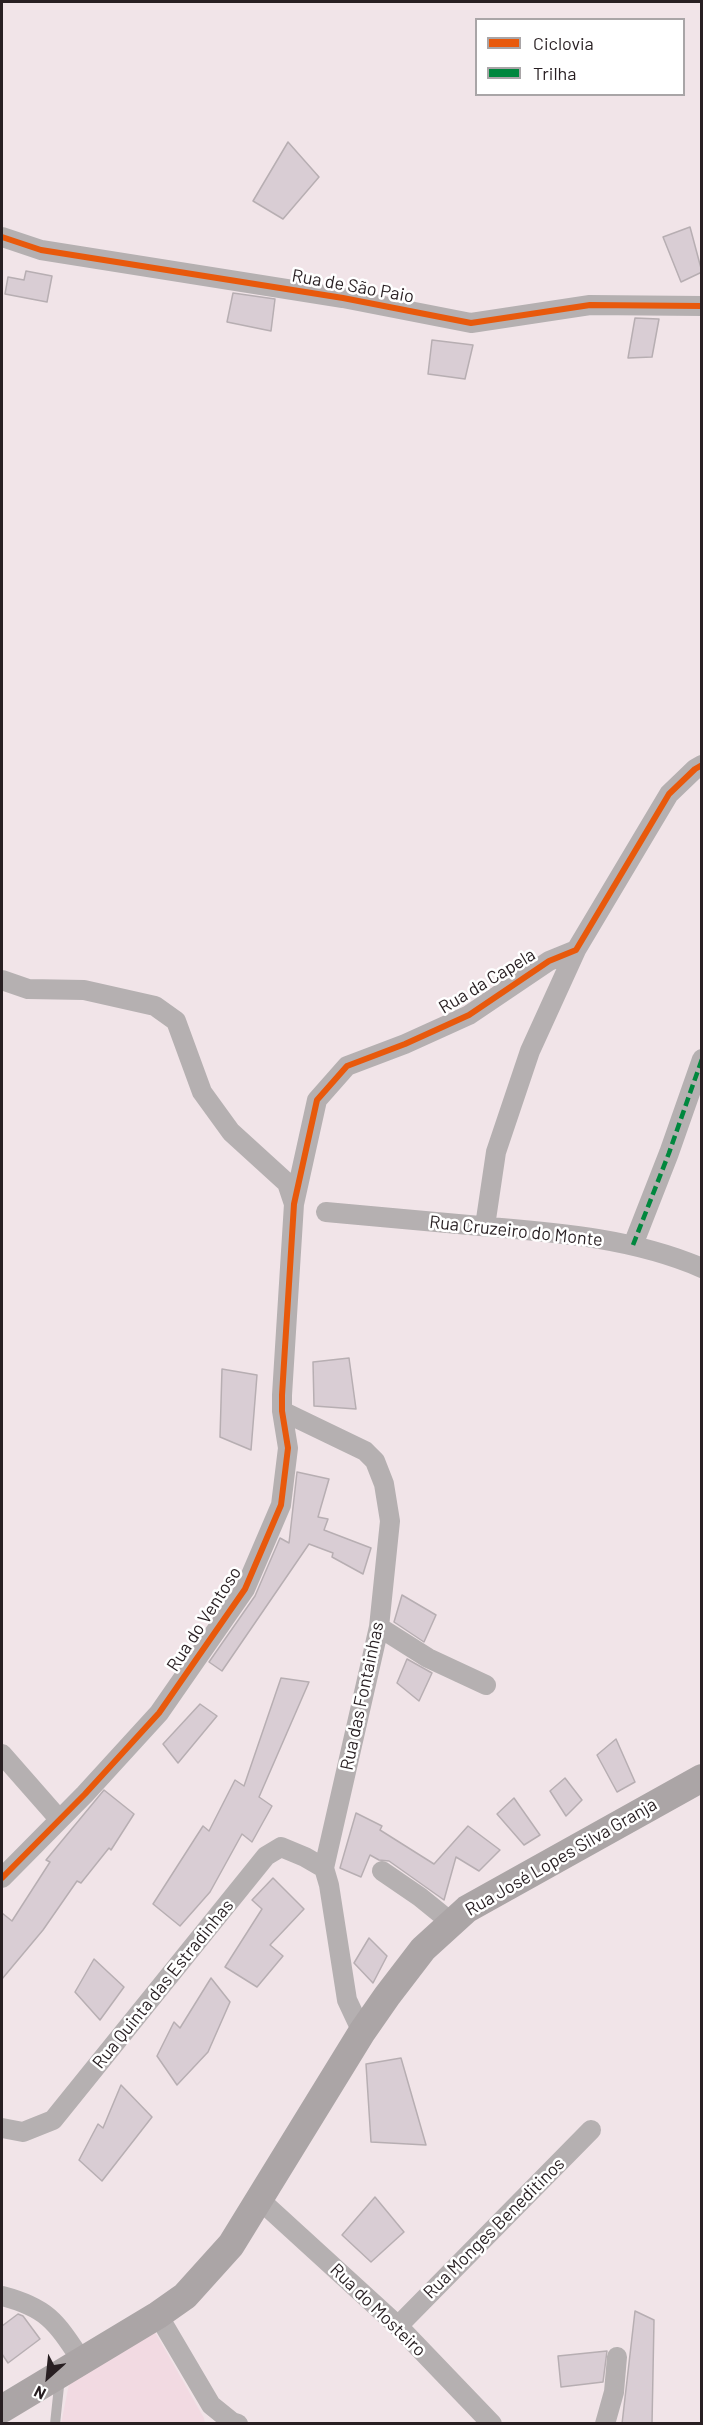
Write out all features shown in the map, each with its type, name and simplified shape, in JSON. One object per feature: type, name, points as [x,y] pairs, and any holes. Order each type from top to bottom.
[{"type":"main road","name":"Rua José Lopes Silva Granja","points":[[2,2409],[158,2315],[185,2296],[231,2245],[362,2032],[423,1949],[467,1909],[702,1778]]},
{"type":"street","name":"Rua de São Paio","points":[[2,237],[41,250],[342,298],[471,323],[590,305],[702,306]]},
{"type":"street","points":[[485,1226],[496,1152],[530,1051],[576,950],[669,794],[702,765]]},
{"type":"street","name":"Rua da Capela","points":[[294,1204],[317,1100],[347,1066],[405,1044],[469,1015],[549,961],[576,950]]},
{"type":"street","points":[[2,980],[28,989],[84,990],[155,1006],[162,1011],[176,1022],[202,1092],[231,1132],[286,1183],[294,1204]]},
{"type":"street","points":[[633,1245],[702,1059]]},
{"type":"street","name":"Rua do Ventoso","points":[[2,1878],[159,1713],[246,1589],[281,1504],[288,1448],[282,1411],[294,1204]]},
{"type":"street","name":"Rua Cruzeiro do Monte","points":[[326,1212],[561,1233],[633,1245],[702,1268]]},
{"type":"street","name":"Rua das Fontainhas","points":[[282,1411],[365,1451],[375,1461],[384,1484],[390,1521],[379,1627],[324,1868],[329,1885],[347,2000],[362,2032]]},
{"type":"street","points":[[379,1627],[428,1658],[486,1685]]},
{"type":"street","points":[[2,1754],[59,1819]]},
{"type":"street","name":"Rua Quinta das Estradinhas","points":[[2,2128],[23,2132],[53,2120],[266,1856],[281,1847],[324,1868]]},
{"type":"street","points":[[382,1872],[420,1897],[452,1923]]},
{"type":"street","name":"Rua Monges Beneditinos","points":[[398,2326],[591,2130]]},
{"type":"street","name":"Rua do Mosteiro","points":[[260,2200],[398,2326],[492,2424]]},
{"type":"street","points":[[2,2296],[44,2312],[61,2331],[71,2367]]},
{"type":"street","points":[[158,2315],[211,2405],[232,2423]]},
{"type":"street","points":[[605,2424],[614,2392],[616,2356]]},
{"type":"lane","points":[[55,2424],[71,2367]]},
{"type":"shaded area","points":[[155,2332],[204,2418],[205,2424],[61,2424],[69,2384]]},
{"type":"building","points":[[288,142],[319,177],[283,219],[253,201]]},
{"type":"building","points":[[690,227],[702,272],[681,282],[663,237]]},
{"type":"building","points":[[26,271],[52,276],[47,302],[5,294],[8,277],[24,280]]},
{"type":"building","points":[[233,293],[275,299],[271,331],[227,322]]},
{"type":"building","points":[[635,318],[659,319],[652,357],[628,358]]},
{"type":"building","points":[[432,340],[473,345],[465,379],[428,374]]},
{"type":"building","points":[[349,1358],[356,1409],[314,1406],[313,1362]]},
{"type":"building","points":[[222,1369],[257,1375],[251,1450],[220,1437]]},
{"type":"building","points":[[297,1472],[329,1479],[318,1517],[328,1519],[324,1530],[371,1548],[363,1574],[332,1557],[333,1553],[309,1544],[222,1671],[209,1662],[255,1596],[280,1538],[289,1543]]},
{"type":"building","points":[[402,1595],[436,1615],[424,1642],[394,1622]]},
{"type":"building","points":[[407,1659],[432,1673],[419,1701],[397,1683]]},
{"type":"building","points":[[281,1678],[309,1682],[259,1797],[272,1806],[252,1842],[242,1834],[210,1892],[180,1926],[153,1904],[203,1826],[209,1831],[235,1780],[244,1786]]},
{"type":"building","points":[[200,1704],[217,1716],[178,1763],[163,1744]]},
{"type":"building","points":[[616,1739],[635,1782],[617,1792],[597,1755]]},
{"type":"building","points":[[565,1778],[582,1800],[566,1816],[550,1791]]},
{"type":"building","points":[[104,1790],[134,1814],[111,1850],[109,1848],[81,1883],[77,1881],[43,1930],[2,1979],[2,1913],[12,1921],[50,1862],[46,1860]]},
{"type":"building","points":[[514,1798],[540,1835],[524,1845],[497,1814]]},
{"type":"building","points":[[356,1813],[382,1826],[380,1830],[434,1864],[468,1826],[500,1850],[479,1871],[456,1857],[444,1900],[389,1861],[379,1860],[370,1855],[361,1877],[340,1868]]},
{"type":"building","points":[[273,1878],[304,1909],[270,1945],[283,1956],[257,1987],[225,1967],[262,1909],[252,1900]]},
{"type":"building","points":[[369,1938],[387,1956],[373,1983],[354,1963]]},
{"type":"building","points":[[94,1959],[124,1987],[100,2020],[75,1992]]},
{"type":"building","points":[[211,1978],[230,2002],[208,2052],[177,2085],[157,2056],[174,2022],[180,2028]]},
{"type":"building","points":[[401,2058],[426,2145],[371,2142],[366,2064]]},
{"type":"building","points":[[121,2085],[152,2117],[102,2181],[79,2160],[98,2124],[103,2128]]},
{"type":"building","points":[[375,2197],[404,2232],[371,2262],[342,2235]]},
{"type":"building","points":[[635,2311],[654,2320],[652,2424],[622,2424]]},
{"type":"building","points":[[18,2314],[23,2316],[40,2339],[8,2363],[2,2354],[2,2326]]},
{"type":"building","points":[[607,2351],[603,2382],[561,2387],[558,2356]]},
{"type":"marked path","points":[[633,1245],[702,1059]]},
{"type":"cycle path","points":[[2,237],[41,250],[343,298],[471,323],[590,305],[702,306]]},
{"type":"cycle path","points":[[2,1878],[85,1794],[159,1713],[245,1589],[281,1505],[288,1448],[282,1395],[294,1204],[317,1100],[347,1066],[405,1044],[469,1015],[549,961],[576,950],[669,794],[702,765]]}]
